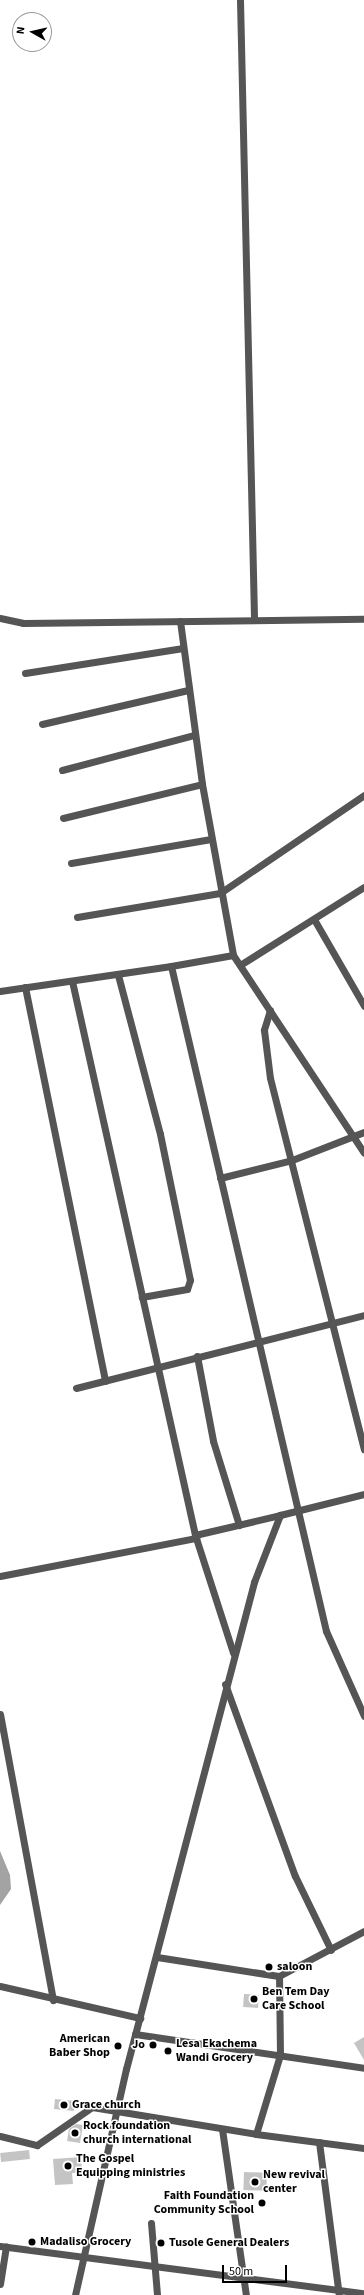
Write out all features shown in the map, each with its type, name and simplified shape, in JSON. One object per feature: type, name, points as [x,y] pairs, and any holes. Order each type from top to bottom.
[{"type":"street","points":[[240,0],[254,619]]},
{"type":"street","points":[[0,618],[23,623],[254,619],[364,619]]},
{"type":"street","points":[[180,621],[194,735],[220,894],[233,955],[364,1153]]},
{"type":"street","points":[[25,673],[183,648]]},
{"type":"street","points":[[42,724],[188,690]]},
{"type":"street","points":[[62,770],[194,735]]},
{"type":"street","points":[[63,818],[202,784]]},
{"type":"street","points":[[77,917],[220,894],[364,795]]},
{"type":"street","points":[[71,864],[211,839]]},
{"type":"street","points":[[240,965],[315,921],[364,887]]},
{"type":"street","points":[[315,921],[364,1006]]},
{"type":"street","points":[[0,991],[72,980],[118,975],[233,955]]},
{"type":"street","points":[[171,966],[257,1343],[330,1645],[364,1716]]},
{"type":"street","points":[[118,975],[160,1134],[190,1280],[187,1289],[142,1297]]},
{"type":"street","points":[[72,980],[195,1536],[233,1654]]},
{"type":"street","points":[[25,988],[106,1381]]},
{"type":"street","points":[[270,1010],[264,1030],[265,1047],[364,1449]]},
{"type":"street","points":[[220,1178],[292,1160],[354,1138],[364,1132]]},
{"type":"street","points":[[76,1388],[106,1381],[158,1365],[334,1325],[364,1315]]},
{"type":"street","points":[[197,1356],[213,1441],[239,1525]]},
{"type":"street","points":[[0,1576],[195,1536],[364,1494]]},
{"type":"street","points":[[75,2295],[116,2110],[135,2034],[207,1770],[225,1684],[254,1582],[280,1516]]},
{"type":"street","points":[[225,1684],[295,1876],[331,1950]]},
{"type":"street","points":[[0,1714],[53,2000]]},
{"type":"street","points":[[157,1957],[279,1976],[364,1932]]},
{"type":"street","points":[[256,2134],[280,2055],[279,1976]]},
{"type":"street","points":[[0,1986],[53,2000],[140,2018]]},
{"type":"street","points":[[135,2034],[364,2068]]},
{"type":"street","points":[[0,2136],[37,2145],[88,2108],[116,2110],[222,2129],[364,2148]]},
{"type":"street","points":[[222,2129],[246,2295]]},
{"type":"street","points":[[319,2142],[338,2292]]},
{"type":"street","points":[[151,2223],[153,2266],[157,2295]]},
{"type":"street","points":[[0,2284],[3,2246],[338,2292],[364,2293]]},
{"type":"shaded area","points":[[0,1851],[10,1875],[11,1889],[0,1905]]},
{"type":"building","points":[[244,1994],[259,1995],[258,2008],[243,2007]]},
{"type":"building","points":[[364,2037],[364,2060],[354,2043]]},
{"type":"building","name":"Grace church","points":[[55,2099],[75,2101],[74,2111],[54,2109]]},
{"type":"building","name":"Rock foundation church international","points":[[76,2124],[83,2125],[80,2143],[67,2141],[69,2129]]},
{"type":"building","points":[[29,2150],[30,2159],[1,2162],[0,2153]]},
{"type":"building","name":"The Gospel Equipping ministries","points":[[81,2157],[82,2172],[72,2173],[73,2184],[55,2185],[53,2159]]},
{"type":"building","name":"New revival center","points":[[244,2172],[267,2173],[266,2191],[243,2190]]},
{"type":"place","name":"saloon","points":[[269,1967]]},
{"type":"place","name":"Ben Tem Day Care School","points":[[254,1999]]},
{"type":"place","name":"Jo","points":[[153,2045]]},
{"type":"place","name":"American Baber Shop","points":[[118,2046]]},
{"type":"place","name":"Lesa Ekachema Wandi Grocery","points":[[168,2051]]},
{"type":"place","name":"Grace church","points":[[64,2105]]},
{"type":"place","name":"Rock foundation church international","points":[[75,2133]]},
{"type":"place","name":"The Gospel Equipping ministries","points":[[68,2166]]},
{"type":"place","name":"New revival center","points":[[255,2182]]},
{"type":"place","name":"Faith Foundation Community School","points":[[262,2203]]},
{"type":"place","name":"Madaliso Grocery","points":[[32,2242]]},
{"type":"place","name":"Tusole General Dealers","points":[[161,2243]]}]
